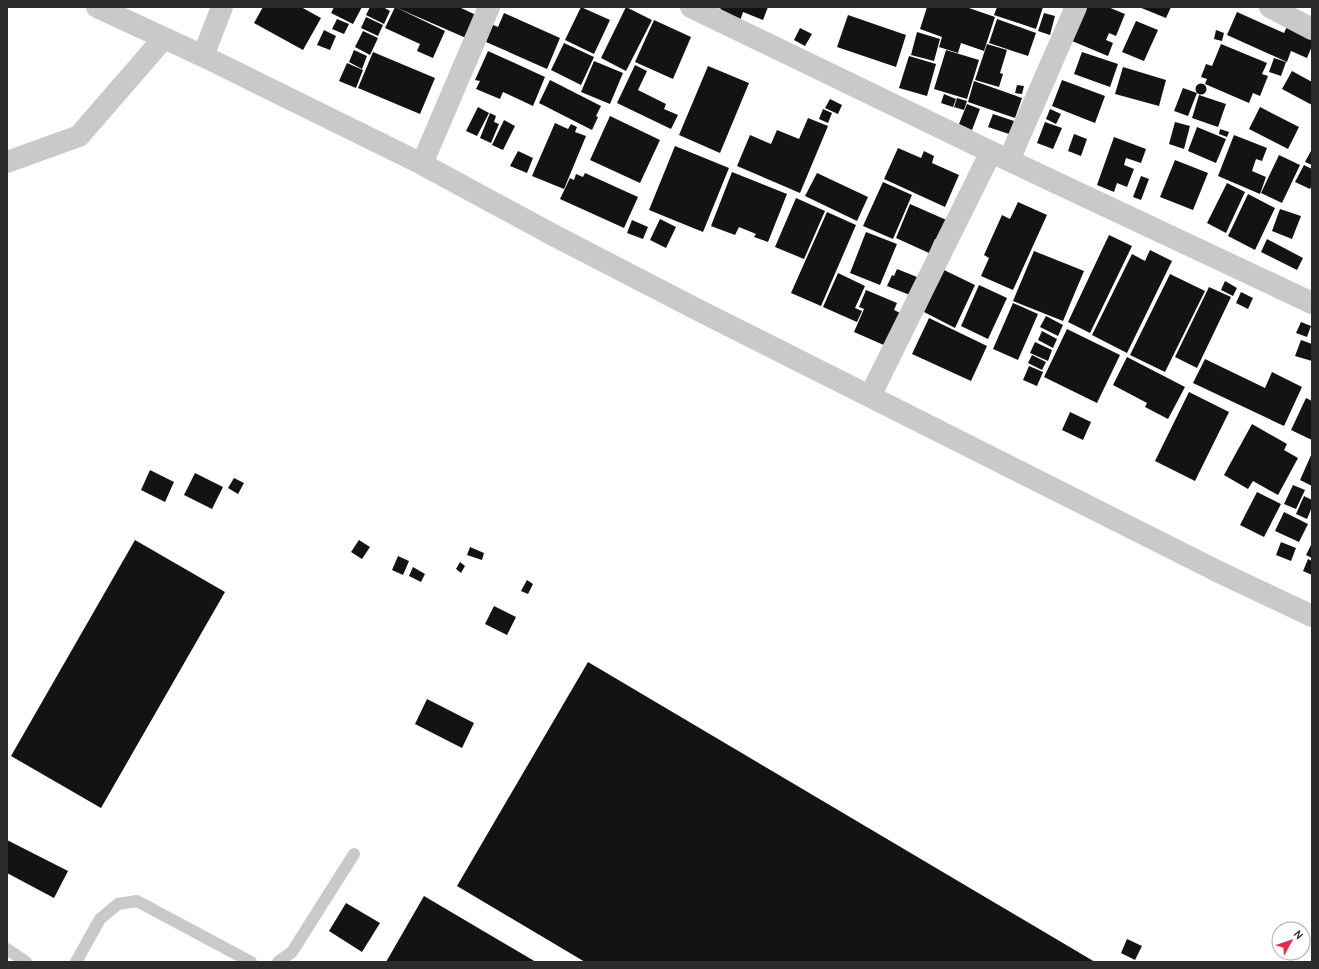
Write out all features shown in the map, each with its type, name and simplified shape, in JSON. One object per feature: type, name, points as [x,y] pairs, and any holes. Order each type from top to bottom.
[{"type":"street","points":[[97,7],[203,56],[422,164],[563,240],[870,396],[1221,573],[1312,616]]},
{"type":"street","points":[[203,56],[222,7]]},
{"type":"street","points":[[422,164],[489,7]]},
{"type":"street","points":[[691,7],[1000,156],[1312,303]]},
{"type":"street","points":[[870,396],[1000,156],[1076,7]]},
{"type":"street","points":[[1270,7],[1312,29]]},
{"type":"street","points":[[7,162],[79,136],[164,38]]},
{"type":"lane","points":[[278,962],[292,952],[354,854]]},
{"type":"lane","points":[[76,962],[100,918],[118,904],[137,901],[251,962]]},
{"type":"lane","points":[[7,949],[26,962]]},
{"type":"building","points":[[263,7],[301,7],[321,18],[303,50],[254,23]]},
{"type":"building","points":[[334,7],[362,7],[353,24],[331,13]]},
{"type":"building","points":[[370,7],[383,7],[390,11],[384,24],[366,15]]},
{"type":"building","points":[[395,7],[459,7],[476,15],[466,38]]},
{"type":"building","points":[[395,7],[445,31],[433,58],[417,51],[420,44],[385,28]]},
{"type":"building","points":[[581,7],[610,20],[594,54],[565,40]]},
{"type":"building","points":[[626,7],[652,20],[626,71],[601,58]]},
{"type":"building","points":[[721,7],[768,7],[763,20],[743,12],[739,24],[718,15]]},
{"type":"building","points":[[927,7],[966,7],[995,17],[984,51],[961,43],[958,53],[939,47],[942,37],[920,29]]},
{"type":"building","points":[[997,7],[1043,7],[1036,29],[994,15]]},
{"type":"building","points":[[1087,7],[1108,7],[1125,14],[1116,36],[1109,33],[1106,40],[1113,43],[1108,56],[1072,41]]},
{"type":"building","points":[[1139,7],[1171,7],[1166,18]]},
{"type":"building","points":[[1237,12],[1284,33],[1289,22],[1312,37],[1312,46],[1307,58],[1291,51],[1287,62],[1227,35]]},
{"type":"building","points":[[504,13],[560,38],[547,69],[486,42],[493,25],[498,27]]},
{"type":"building","points":[[1044,13],[1055,16],[1050,35],[1038,31]]},
{"type":"building","points":[[848,15],[906,35],[896,67],[837,47]]},
{"type":"building","points":[[366,17],[383,25],[378,36],[361,28]]},
{"type":"building","points":[[337,19],[349,24],[344,34],[332,29]]},
{"type":"building","points":[[997,19],[1036,33],[1028,56],[989,43]]},
{"type":"building","points":[[654,20],[691,37],[673,79],[635,62]]},
{"type":"building","points":[[1136,21],[1158,30],[1144,61],[1122,52]]},
{"type":"building","points":[[800,28],[812,34],[805,46],[794,40]]},
{"type":"building","points":[[324,30],[336,36],[330,50],[317,45]]},
{"type":"building","points":[[1216,30],[1224,33],[1222,41],[1214,39]]},
{"type":"building","points":[[363,31],[378,38],[370,55],[355,47]]},
{"type":"building","points":[[917,32],[940,39],[934,61],[911,55]]},
{"type":"building","points":[[564,43],[594,57],[581,85],[551,70]]},
{"type":"building","points":[[987,44],[1007,50],[1000,73],[1003,74],[999,87],[975,80]]},
{"type":"building","points":[[1221,44],[1267,63],[1262,74],[1268,76],[1260,96],[1253,93],[1249,103],[1205,84],[1207,79],[1201,77],[1206,64],[1212,66]]},
{"type":"building","points":[[354,50],[367,56],[362,69],[349,62]]},
{"type":"building","points":[[946,50],[979,60],[967,99],[934,89]]},
{"type":"building","points":[[488,51],[545,77],[533,106],[503,92],[500,99],[476,89],[480,81],[475,80]]},
{"type":"building","points":[[373,52],[435,78],[420,114],[358,88]]},
{"type":"building","points":[[1082,52],[1118,64],[1110,87],[1074,74]]},
{"type":"building","points":[[909,56],[936,64],[927,96],[899,88]]},
{"type":"building","points":[[1274,58],[1286,62],[1281,76],[1269,72]]},
{"type":"building","points":[[594,61],[623,73],[610,104],[581,92]]},
{"type":"building","points":[[347,63],[363,70],[356,88],[339,81]]},
{"type":"building","points":[[635,65],[647,71],[638,90],[666,104],[664,109],[678,115],[671,129],[617,103]]},
{"type":"building","points":[[708,66],[749,83],[720,153],[679,135]]},
{"type":"building","points":[[1123,67],[1166,80],[1159,106],[1115,94]]},
{"type":"building","points":[[1292,71],[1312,82],[1312,105],[1282,89]]},
{"type":"building","points":[[550,80],[601,106],[592,130],[539,103]]},
{"type":"building","points":[[1062,80],[1105,96],[1095,123],[1052,106]]},
{"type":"building","points":[[974,81],[1022,98],[1015,118],[968,102]]},
{"type":"building","points":[[1201,83],[1205,85],[1207,89],[1205,93],[1201,95],[1197,93],[1195,89],[1197,85]]},
{"type":"building","points":[[1017,85],[1024,86],[1022,94],[1015,93]]},
{"type":"building","points":[[1183,88],[1197,93],[1188,116],[1174,111]]},
{"type":"building","points":[[944,94],[956,99],[953,107],[941,103]]},
{"type":"building","points":[[1199,95],[1226,104],[1218,127],[1192,118]]},
{"type":"building","points":[[957,98],[967,101],[964,110],[954,107]]},
{"type":"building","points":[[830,99],[842,105],[838,114],[825,108]]},
{"type":"building","points":[[967,104],[980,109],[972,130],[959,124]]},
{"type":"building","points":[[478,107],[489,113],[477,136],[466,131]]},
{"type":"building","points":[[1260,107],[1299,127],[1288,149],[1249,129]]},
{"type":"building","points":[[823,109],[832,113],[828,123],[819,119]]},
{"type":"building","points":[[1050,109],[1061,114],[1056,124],[1046,119]]},
{"type":"building","points":[[490,113],[496,116],[494,122],[499,124],[491,143],[480,138]]},
{"type":"building","points":[[993,114],[1014,121],[1009,134],[988,127]]},
{"type":"building","points":[[610,116],[660,140],[640,183],[590,160]]},
{"type":"building","points":[[808,118],[828,126],[800,193],[737,166],[750,135],[771,144],[777,130],[799,139]]},
{"type":"building","points":[[504,120],[515,126],[503,150],[492,145]]},
{"type":"building","points":[[1045,122],[1062,128],[1053,149],[1037,143]]},
{"type":"building","points":[[1175,122],[1190,126],[1184,149],[1169,144]]},
{"type":"building","points":[[555,123],[568,129],[571,124],[577,127],[575,132],[586,136],[564,189],[532,176]]},
{"type":"building","points":[[1197,127],[1226,139],[1216,163],[1188,151]]},
{"type":"building","points":[[1220,129],[1229,132],[1227,137],[1219,134]]},
{"type":"building","points":[[1074,134],[1087,139],[1081,156],[1068,151]]},
{"type":"building","points":[[1234,135],[1267,148],[1262,161],[1256,159],[1252,171],[1266,177],[1260,194],[1218,176]]},
{"type":"building","points":[[1114,137],[1146,149],[1141,163],[1126,158],[1124,165],[1134,169],[1127,187],[1117,183],[1114,192],[1097,185]]},
{"type":"building","points":[[675,146],[729,168],[703,232],[649,210]]},
{"type":"building","points":[[898,148],[921,158],[924,151],[934,156],[932,163],[959,175],[945,207],[884,179]]},
{"type":"building","points":[[1312,149],[1312,165],[1305,162]]},
{"type":"building","points":[[518,151],[533,158],[527,173],[510,166]]},
{"type":"building","points":[[1279,155],[1300,165],[1282,203],[1261,193]]},
{"type":"building","points":[[1175,160],[1208,173],[1193,210],[1160,197]]},
{"type":"building","points":[[1304,165],[1312,169],[1312,185],[1310,189],[1295,182]]},
{"type":"building","points":[[732,172],[787,194],[768,242],[754,237],[756,234],[739,227],[735,235],[711,226]]},
{"type":"building","points":[[585,173],[638,197],[624,228],[560,199],[570,178],[574,180],[576,174],[583,177]]},
{"type":"building","points":[[817,173],[868,197],[857,221],[805,196]]},
{"type":"building","points":[[1141,176],[1149,179],[1141,200],[1133,197]]},
{"type":"building","points":[[883,182],[912,195],[893,239],[863,226]]},
{"type":"building","points":[[1227,183],[1245,192],[1226,233],[1207,223]]},
{"type":"building","points":[[1248,194],[1275,208],[1255,250],[1228,236]]},
{"type":"building","points":[[796,198],[825,211],[804,259],[775,247]]},
{"type":"building","points":[[1018,202],[1047,215],[1013,290],[981,276],[989,258],[984,255],[1002,215],[1010,219]]},
{"type":"building","points":[[910,204],[951,222],[942,242],[935,239],[929,253],[896,238]]},
{"type":"building","points":[[1280,209],[1301,216],[1292,239],[1272,231]]},
{"type":"building","points":[[827,212],[856,225],[821,306],[791,293]]},
{"type":"building","points":[[660,219],[676,227],[666,248],[650,240]]},
{"type":"building","points":[[632,220],[648,227],[643,239],[627,233]]},
{"type":"building","points":[[866,232],[897,244],[880,285],[850,273]]},
{"type":"building","points":[[1109,235],[1132,246],[1090,333],[1068,322]]},
{"type":"building","points":[[1267,239],[1303,258],[1297,270],[1261,252]]},
{"type":"building","points":[[1150,250],[1172,261],[1127,353],[1092,335],[1132,254],[1145,261]]},
{"type":"building","points":[[1034,251],[1084,271],[1063,321],[1013,301]]},
{"type":"building","points":[[897,269],[922,279],[915,297],[887,286],[892,275],[894,276]]},
{"type":"building","points":[[944,270],[975,285],[955,328],[924,312]]},
{"type":"building","points":[[838,273],[865,286],[855,308],[862,311],[857,322],[823,307]]},
{"type":"building","points":[[1170,274],[1205,291],[1165,372],[1130,355]]},
{"type":"building","points":[[1225,281],[1237,288],[1233,296],[1221,290]]},
{"type":"building","points":[[979,285],[1007,298],[988,339],[961,326]]},
{"type":"building","points":[[1209,287],[1231,297],[1197,368],[1175,357]]},
{"type":"building","points":[[866,290],[897,303],[894,310],[900,313],[886,346],[854,332],[864,309],[859,307]]},
{"type":"building","points":[[1241,292],[1253,298],[1248,309],[1236,303]]},
{"type":"building","points":[[1013,303],[1038,314],[1018,360],[993,349]]},
{"type":"building","points":[[1046,316],[1063,325],[1058,336],[1040,327]]},
{"type":"building","points":[[929,318],[987,346],[971,381],[912,354]]},
{"type":"building","points":[[1301,322],[1311,326],[1307,337],[1296,333]]},
{"type":"building","points":[[1067,329],[1120,355],[1097,403],[1044,377]]},
{"type":"building","points":[[1042,331],[1057,339],[1053,348],[1038,340]]},
{"type":"building","points":[[1301,340],[1312,344],[1312,361],[1295,356]]},
{"type":"building","points":[[1035,342],[1052,350],[1048,361],[1030,353]]},
{"type":"building","points":[[1032,355],[1046,362],[1042,370],[1028,363]]},
{"type":"building","points":[[1127,357],[1185,387],[1168,419],[1145,407],[1147,403],[1113,385]]},
{"type":"building","points":[[1205,359],[1265,388],[1272,372],[1302,387],[1284,426],[1193,383]]},
{"type":"building","points":[[1029,366],[1043,372],[1037,386],[1023,380]]},
{"type":"building","points":[[1189,392],[1229,412],[1195,481],[1155,461]]},
{"type":"building","points":[[1306,398],[1312,401],[1312,440],[1291,430]]},
{"type":"building","points":[[1070,412],[1091,422],[1083,440],[1062,430]]},
{"type":"building","points":[[1252,424],[1287,444],[1284,450],[1298,458],[1278,495],[1253,481],[1248,489],[1224,475]]},
{"type":"building","points":[[1312,453],[1312,486],[1300,480]]},
{"type":"building","points":[[150,470],[174,482],[165,502],[141,490]]},
{"type":"building","points":[[195,473],[223,487],[212,509],[184,495]]},
{"type":"building","points":[[234,478],[244,483],[238,494],[228,488]]},
{"type":"building","points":[[1293,485],[1305,490],[1296,509],[1284,504]]},
{"type":"building","points":[[1257,492],[1281,504],[1264,537],[1240,525]]},
{"type":"building","points":[[1304,496],[1312,500],[1312,507],[1307,519],[1296,514]]},
{"type":"building","points":[[1284,512],[1308,524],[1299,542],[1275,531]]},
{"type":"building","points":[[135,540],[225,592],[101,808],[11,756]]},
{"type":"building","points":[[359,540],[370,547],[362,559],[351,552]]},
{"type":"building","points":[[1281,542],[1296,548],[1291,561],[1276,555]]},
{"type":"building","points":[[1312,543],[1312,558],[1306,555]]},
{"type":"building","points":[[470,547],[484,553],[482,560],[467,555]]},
{"type":"building","points":[[398,556],[409,561],[403,575],[392,570]]},
{"type":"building","points":[[1308,559],[1312,561],[1312,575],[1303,571]]},
{"type":"building","points":[[460,562],[465,566],[461,573],[456,569]]},
{"type":"building","points":[[413,567],[425,574],[421,582],[409,576]]},
{"type":"building","points":[[527,580],[533,584],[528,594],[521,591]]},
{"type":"building","points":[[494,606],[516,617],[507,635],[485,624]]},
{"type":"building","points":[[588,662],[1095,962],[585,962],[457,886]]},
{"type":"building","points":[[427,699],[474,723],[462,748],[415,724]]},
{"type":"building","points":[[7,840],[68,871],[54,898],[7,873]]},
{"type":"building","points":[[424,896],[536,962],[386,962]]},
{"type":"building","points":[[346,903],[380,923],[362,952],[329,931]]},
{"type":"building","points":[[1127,939],[1142,946],[1135,960],[1121,953]]}]
